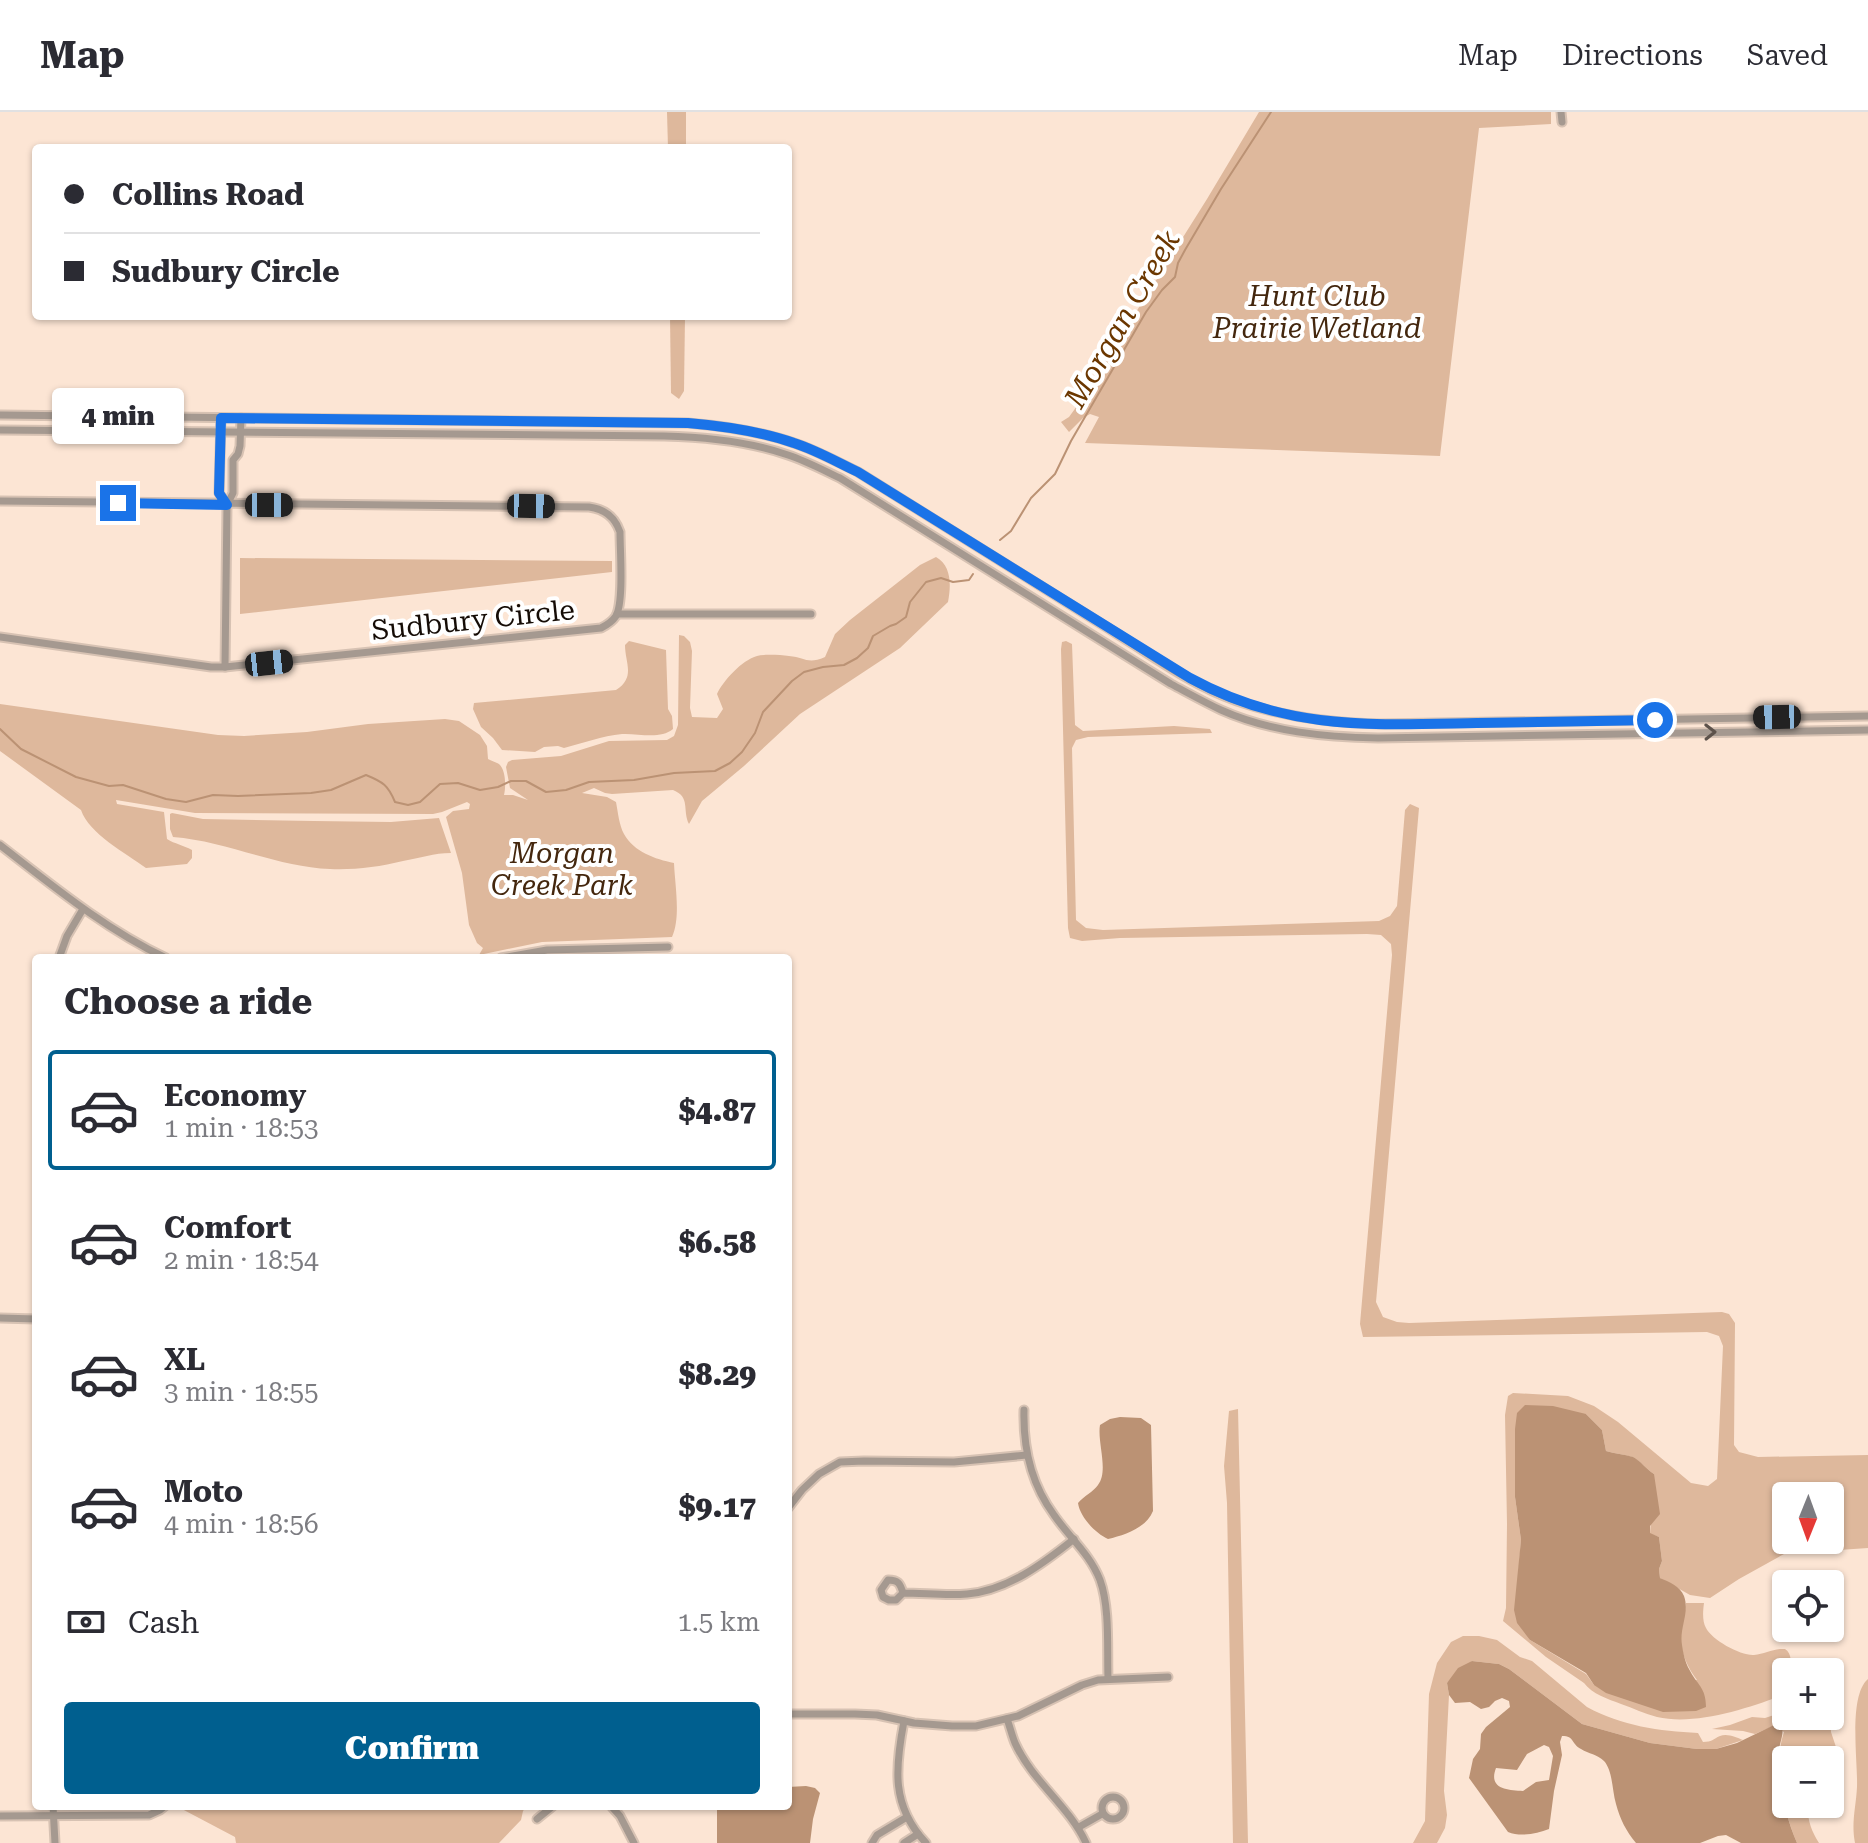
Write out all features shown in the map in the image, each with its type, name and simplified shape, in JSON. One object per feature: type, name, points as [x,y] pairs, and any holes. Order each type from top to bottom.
[{"type":"street","points":[[1561,112],[1562,122]]},
{"type":"street","points":[[0,415],[688,423],[752,431],[794,443],[858,472],[1190,678],[1234,700],[1289,716],[1317,721],[1380,724],[1868,716]]},
{"type":"street","points":[[221,418],[219,493],[227,505]]},
{"type":"street","points":[[225,667],[227,505],[233,493],[233,460],[238,454],[241,418]]},
{"type":"street","points":[[0,430],[699,437],[789,455],[840,478],[1171,684],[1248,720],[1306,734],[1378,738],[1868,730]]},
{"type":"street","name":"Sudbury Circle","points":[[0,501],[600,508],[617,522],[620,532],[617,614],[606,625],[590,630],[225,667],[0,637]]},
{"type":"street","points":[[617,614],[811,614]]},
{"type":"street","points":[[0,845],[83,909],[158,954]]},
{"type":"street","points":[[60,954],[83,909]]},
{"type":"street","points":[[524,954],[547,950],[668,947]]},
{"type":"street","points":[[628,948],[628,954]]},
{"type":"street","points":[[0,1318],[32,1319]]},
{"type":"street","points":[[1024,1410],[1027,1455],[1038,1488],[1053,1514],[1089,1557],[1103,1589],[1108,1678]]},
{"type":"street","points":[[792,1503],[819,1474],[840,1462],[954,1462],[1027,1455]]},
{"type":"street","points":[[903,1593],[969,1594],[997,1587],[1046,1561],[1074,1539]]},
{"type":"street","points":[[792,1714],[877,1715],[937,1726],[969,1726],[1007,1719],[1082,1685],[1108,1678],[1168,1677]]},
{"type":"street","points":[[1007,1719],[1015,1744],[1026,1763],[1079,1827],[1086,1843]]},
{"type":"street","points":[[904,1721],[896,1765],[897,1788],[907,1817],[926,1843]]},
{"type":"street","points":[[53,1810],[55,1843]]},
{"type":"street","points":[[0,1816],[149,1815],[160,1810]]},
{"type":"street","points":[[537,1819],[548,1810]]},
{"type":"street","points":[[615,1810],[634,1843]]},
{"type":"street","points":[[1079,1827],[1102,1814]]},
{"type":"street","points":[[872,1843],[877,1835],[907,1817]]},
{"type":"street","points":[[904,1843],[918,1834]]},
{"type":"green space","points":[[667,112],[686,112],[686,144],[668,144]]},
{"type":"green space","name":"Hunt Club Prairie Wetland","points":[[1259,112],[1551,112],[1551,124],[1479,128],[1440,456],[1085,443],[1099,417],[1090,414],[1069,432],[1061,422],[1077,406]]},
{"type":"green space","points":[[670,320],[685,320],[684,391],[679,399],[671,393]]},
{"type":"green space","name":"Morgan Creek Park","points":[[936,557],[945,566],[950,583],[948,602],[900,648],[800,714],[702,801],[689,824],[684,800],[673,790],[612,794],[594,788],[582,793],[607,797],[616,802],[621,827],[633,846],[646,854],[674,863],[677,911],[672,937],[542,942],[480,954],[483,948],[477,943],[469,925],[462,873],[446,817],[453,811],[469,809],[467,802],[433,814],[195,813],[116,800],[117,804],[164,812],[167,839],[192,850],[192,858],[187,864],[146,868],[100,835],[81,810],[0,751],[0,704],[244,736],[445,719],[459,721],[480,735],[487,746],[488,759],[499,764],[503,770],[504,795],[528,800],[510,788],[506,767],[512,760],[561,756],[609,741],[667,740],[674,736],[678,725],[679,635],[690,642],[692,651],[692,717],[717,718],[723,709],[717,694],[739,666],[764,655],[810,660],[825,657],[835,634],[920,565]]},
{"type":"green space","points":[[240,558],[612,561],[612,572],[240,614]]},
{"type":"green space","points":[[629,641],[666,650],[668,709],[673,729],[668,732],[615,735],[564,748],[544,747],[535,752],[502,750],[481,727],[473,709],[474,703],[616,690],[628,675],[625,645]]},
{"type":"green space","points":[[1062,642],[1072,644],[1075,725],[1083,731],[1174,726],[1210,729],[1212,733],[1076,740],[1072,748],[1076,920],[1086,928],[1103,930],[1379,921],[1390,916],[1397,906],[1405,810],[1410,804],[1419,808],[1376,1302],[1383,1317],[1409,1323],[1722,1312],[1729,1314],[1735,1323],[1734,1445],[1739,1452],[1758,1457],[1868,1455],[1868,1548],[1844,1550],[1844,1482],[1772,1482],[1772,1554],[1784,1554],[1710,1598],[1690,1595],[1660,1578],[1662,1561],[1659,1537],[1650,1534],[1654,1474],[1632,1457],[1606,1451],[1602,1430],[1586,1414],[1515,1429],[1515,1497],[1521,1540],[1518,1579],[1530,1640],[1586,1674],[1594,1685],[1697,1680],[1684,1656],[1681,1630],[1686,1603],[1704,1603],[1705,1625],[1720,1642],[1748,1655],[1777,1649],[1785,1649],[1789,1654],[1790,1658],[1772,1658],[1772,1699],[1705,1717],[1657,1717],[1596,1693],[1503,1621],[1506,1608],[1505,1415],[1508,1396],[1513,1393],[1568,1396],[1594,1406],[1691,1483],[1708,1486],[1717,1479],[1723,1346],[1719,1336],[1707,1332],[1363,1337],[1360,1324],[1391,944],[1381,935],[1367,934],[1082,941],[1070,938]]},
{"type":"green space","points":[[172,813],[203,819],[391,822],[439,818],[451,853],[366,868],[310,867],[212,843],[173,837],[170,829]]},
{"type":"green space","points":[[1238,1409],[1248,1843],[1233,1843],[1224,1466],[1229,1411]]},
{"type":"green space","points":[[1463,1636],[1497,1640],[1520,1657],[1532,1661],[1587,1707],[1614,1719],[1655,1729],[1698,1733],[1703,1742],[1726,1735],[1743,1740],[1716,1749],[1697,1749],[1650,1743],[1582,1724],[1509,1669],[1499,1664],[1472,1661],[1447,1683],[1445,1828],[1437,1843],[1413,1843],[1425,1821],[1429,1694],[1437,1663],[1451,1642]]},
{"type":"green space","points":[[1868,1679],[1868,1843],[1855,1843],[1856,1714],[1862,1687]]},
{"type":"green space","points":[[1772,1716],[1772,1726],[1755,1734],[1712,1729],[1752,1717]]},
{"type":"green space","points":[[1780,1730],[1831,1730],[1836,1746],[1781,1746],[1784,1732]]},
{"type":"green space","points":[[184,1810],[524,1810],[521,1820],[499,1843],[236,1843],[235,1837]]},
{"type":"green space","points":[[1788,1818],[1809,1818],[1819,1843],[1797,1843]]},
{"type":"shaded area","points":[[1525,1405],[1553,1406],[1586,1414],[1602,1430],[1606,1451],[1633,1457],[1654,1474],[1660,1514],[1650,1526],[1650,1533],[1659,1537],[1662,1561],[1660,1578],[1677,1587],[1684,1596],[1683,1651],[1703,1690],[1706,1707],[1696,1711],[1663,1712],[1606,1693],[1594,1685],[1586,1673],[1530,1640],[1517,1623],[1514,1610],[1521,1540],[1515,1497],[1515,1429],[1517,1413]]},
{"type":"shaded area","points":[[1120,1417],[1141,1418],[1151,1425],[1153,1511],[1140,1526],[1108,1539],[1089,1524],[1078,1503],[1096,1487],[1103,1472],[1100,1425]]},
{"type":"shaded area","points":[[1472,1661],[1499,1664],[1582,1724],[1650,1743],[1716,1749],[1737,1743],[1772,1726],[1772,1730],[1782,1730],[1780,1746],[1772,1746],[1772,1818],[1789,1818],[1797,1843],[1741,1843],[1726,1835],[1700,1843],[1636,1843],[1619,1815],[1607,1765],[1599,1757],[1578,1747],[1569,1737],[1562,1736],[1562,1755],[1549,1829],[1528,1834],[1508,1832],[1469,1778],[1473,1759],[1480,1749],[1481,1734],[1510,1707],[1509,1701],[1502,1698],[1481,1709],[1470,1702],[1455,1703],[1449,1695],[1447,1683],[1458,1668]],"holes":[[[1544,1745],[1549,1747],[1553,1756],[1549,1780],[1536,1782],[1523,1791],[1505,1789],[1495,1780],[1496,1768],[1517,1770],[1527,1754]]]},
{"type":"shaded area","points":[[806,1786],[820,1793],[810,1843],[717,1843],[717,1810],[792,1810],[792,1787]]},
{"type":"waterway","name":"Morgan Creek","points":[[1000,540],[1011,531],[1031,498],[1055,474],[1146,312],[1175,277],[1185,250],[1271,112]]},
{"type":"waterway","name":"Morgan Creek","points":[[0,729],[21,749],[76,777],[109,786],[123,785],[186,802],[213,795],[311,793],[331,790],[366,775],[384,785],[395,802],[408,805],[420,802],[440,784],[458,783],[480,790],[511,781],[526,781],[546,792],[566,790],[589,782],[715,771],[742,752],[755,733],[763,712],[792,681],[804,672],[844,665],[857,658],[868,648],[873,636],[906,617],[910,602],[926,582],[941,578],[953,582],[969,580],[973,574]]},
{"type":"route","points":[[118,503],[227,505],[219,493],[221,418],[715,425],[794,443],[858,472],[1190,678],[1234,700],[1261,709],[1317,721],[1352,724],[1655,720]]}]
